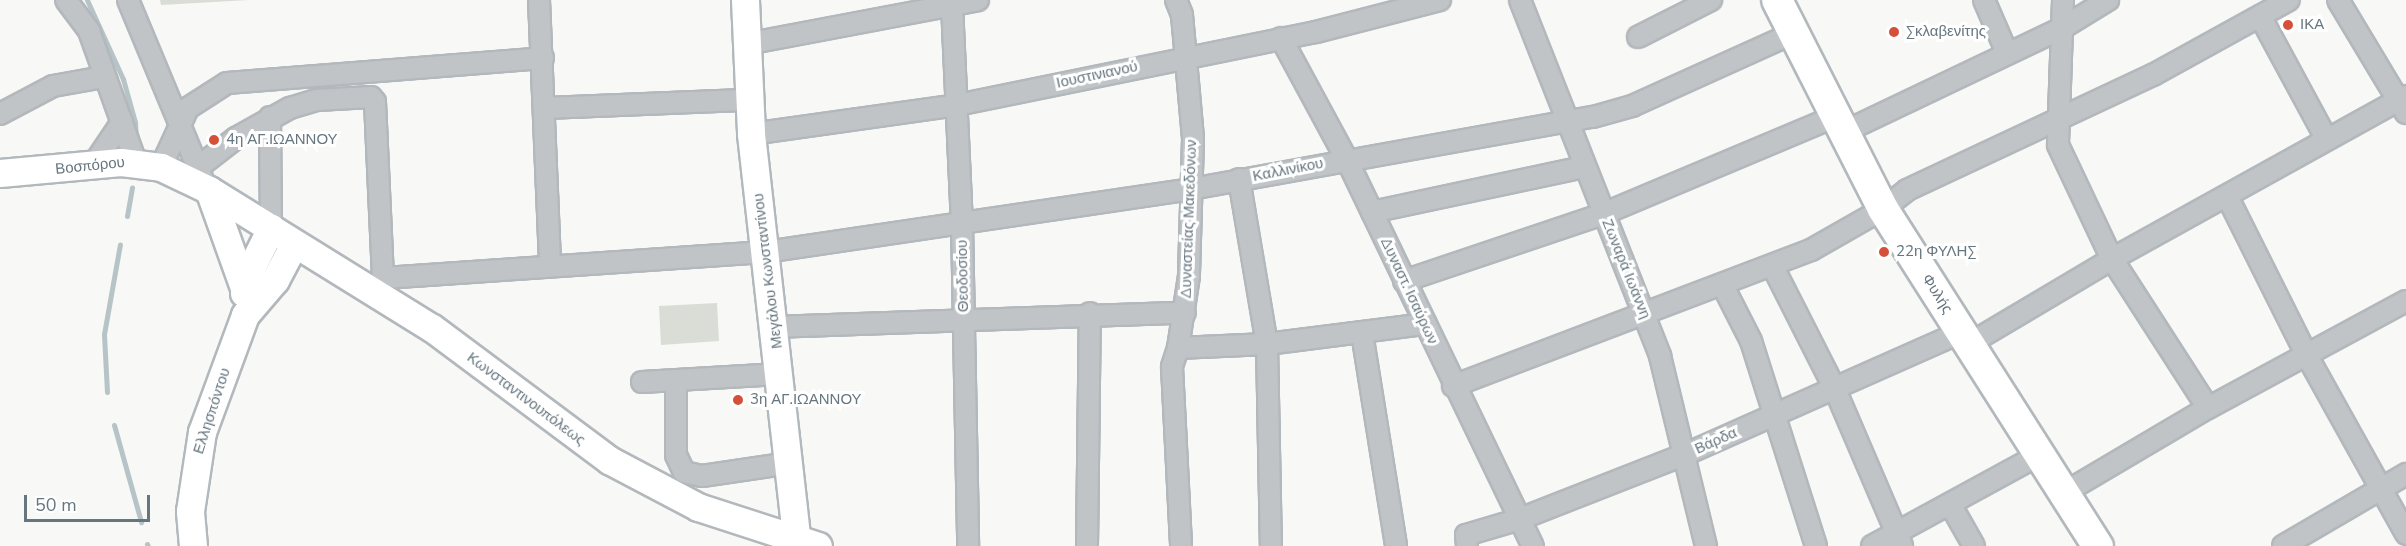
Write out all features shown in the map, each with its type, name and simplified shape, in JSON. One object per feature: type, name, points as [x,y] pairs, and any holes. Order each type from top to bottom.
[{"type":"main road","name":"Φυλής","points":[[1777,0],[1883,209],[2098,546]]},
{"type":"street","points":[[66,0],[89,31],[122,122],[149,164],[197,102],[227,83],[242,80],[543,58]]},
{"type":"street","points":[[128,0],[203,179],[244,288]]},
{"type":"street","points":[[539,0],[546,108],[550,266]]},
{"type":"street","name":"Μεγάλου Κωνσταντίνου","points":[[745,0],[751,134],[790,463],[807,543]]},
{"type":"street","points":[[746,44],[978,0]]},
{"type":"street","name":"Δυναστείας Μακεδόνων","points":[[1176,0],[1186,56],[1192,138],[1185,313],[1172,367],[1181,546]]},
{"type":"street","name":"Ιουστινιανού","points":[[751,134],[957,105],[1281,38],[1440,0]]},
{"type":"street","name":"Ζωναρά Ιωάννη","points":[[1520,0],[1584,167],[1645,316],[1686,454],[1706,546]]},
{"type":"street","points":[[1638,37],[1712,0]]},
{"type":"street","points":[[1984,0],[2007,53]]},
{"type":"street","points":[[2063,0],[2064,27],[2058,145],[2112,259],[2208,408]]},
{"type":"street","points":[[1404,281],[1603,214],[1840,124],[2064,27],[2108,0]]},
{"type":"street","points":[[1454,386],[1645,316],[1811,250],[1883,209],[1907,190],[2153,75],[2289,0]]},
{"type":"street","points":[[2338,0],[2404,103]]},
{"type":"street","name":"Θεοδοσίου","points":[[952,5],[962,223],[968,546]]},
{"type":"street","points":[[2260,16],[2326,138]]},
{"type":"street","name":"Καλλινίκου","points":[[378,284],[550,266],[766,252],[1191,189],[1346,158],[1568,121],[1632,106],[1794,33]]},
{"type":"street","name":"Δυναστ. Ισαύρων","points":[[1281,38],[1346,158],[1533,546]]},
{"type":"street","points":[[0,114],[53,86],[104,77]]},
{"type":"street","points":[[203,179],[270,117],[317,100],[371,97],[375,102],[378,284]]},
{"type":"street","points":[[546,108],[749,100]]},
{"type":"street","name":"Βάρδα","points":[[1466,541],[1686,454],[1834,387],[1965,338],[2112,259],[2326,138],[2404,103]]},
{"type":"street","points":[[270,117],[271,228]]},
{"type":"street","points":[[93,165],[122,122]]},
{"type":"street","name":"Βοσπόρου","points":[[0,173],[93,165],[149,164],[203,179],[271,228]]},
{"type":"street","points":[[1372,212],[1584,167]]},
{"type":"street","points":[[1239,179],[1267,344],[1271,546]]},
{"type":"street","points":[[2227,195],[2306,354],[2406,534]]},
{"type":"street","name":"Κωνσταντινουπόλεως","points":[[271,228],[294,244],[378,284],[432,328],[609,460],[698,507],[807,543]]},
{"type":"street","name":"Ελλησπόντου","points":[[245,315],[244,288],[271,228]]},
{"type":"street","name":"Ελλησπόντου","points":[[193,546],[190,511],[202,432],[245,315],[275,280],[294,244]]},
{"type":"street","points":[[1773,267],[1834,387],[1900,539]]},
{"type":"street","points":[[1723,286],[1751,341],[1816,546]]},
{"type":"street","points":[[2064,493],[2208,408],[2406,301]]},
{"type":"street","points":[[1087,546],[1090,313]]},
{"type":"street","points":[[775,327],[964,321],[1090,313],[1185,313]]},
{"type":"street","points":[[1178,348],[1267,344],[1425,324]]},
{"type":"street","points":[[1362,333],[1396,546]]},
{"type":"street","points":[[642,382],[780,374]]},
{"type":"street","points":[[676,380],[675,448],[678,465],[684,472],[702,476],[790,463]]},
{"type":"street","points":[[1872,546],[1900,539],[1950,504],[2040,454]]},
{"type":"street","points":[[2283,546],[2406,474]]},
{"type":"street","points":[[1950,504],[1974,546]]},
{"type":"shaded area","points":[[160,0],[249,0],[161,5]]},
{"type":"shaded area","points":[[717,303],[719,341],[661,345],[659,306]]},
{"type":"waterway","points":[[87,0],[123,79],[135,122],[136,139]]},
{"type":"waterway","points":[[127,216],[132,187]]},
{"type":"waterway","points":[[107,392],[104,334],[120,244]]},
{"type":"waterway","points":[[114,425],[141,522]]},
{"type":"place","name":"ΙΚΑ","points":[[2288,25]]},
{"type":"place","name":"Σκλαβενίτης","points":[[1894,32]]},
{"type":"place","name":"4η ΑΓ.ΙΩΑΝΝΟΥ","points":[[214,140]]},
{"type":"place","name":"22η ΦΥΛΗΣ","points":[[1884,252]]},
{"type":"place","name":"3η ΑΓ.ΙΩΑΝΝΟΥ","points":[[738,400]]}]
